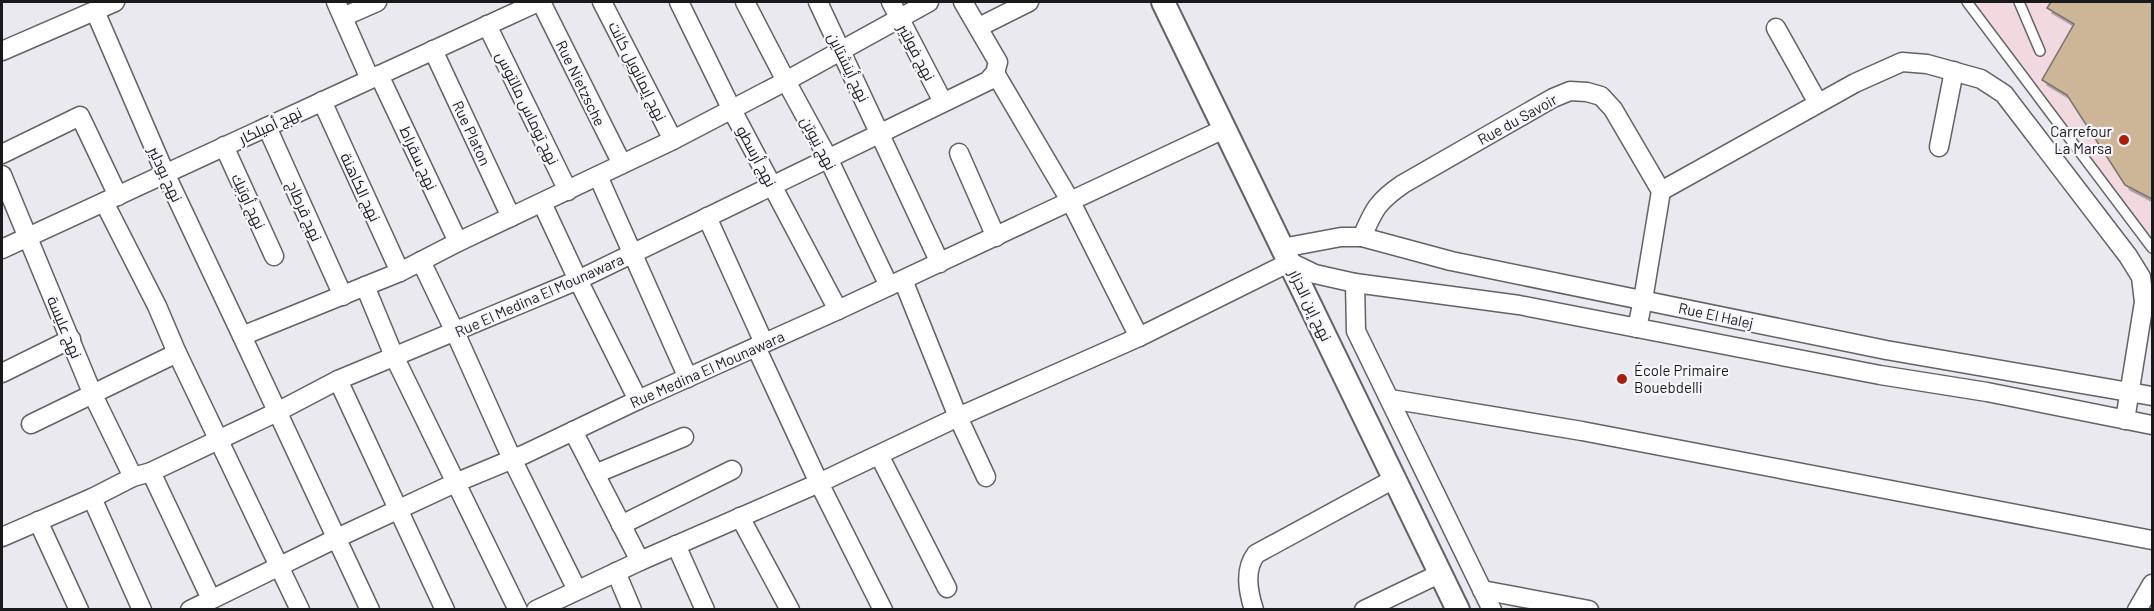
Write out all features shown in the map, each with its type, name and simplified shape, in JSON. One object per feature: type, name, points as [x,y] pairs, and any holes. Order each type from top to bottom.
[{"type":"street","points":[[2,51],[116,2]]},
{"type":"street","points":[[339,9],[377,2]]},
{"type":"street","name":"نهج أميلكار","points":[[2,249],[539,2]]},
{"type":"street","name":"Rue Nietzsche","points":[[539,2],[622,164]]},
{"type":"street","name":"نهج إيمانويل كانت","points":[[602,2],[673,140]]},
{"type":"street","name":"نهج أرسطو","points":[[679,2],[732,110],[838,310]]},
{"type":"street","name":"نهج نيوتن","points":[[745,2],[896,283],[986,477]]},
{"type":"street","name":"نهج أينشتاين","points":[[818,2],[940,263]]},
{"type":"street","name":"نهج فولتير","points":[[891,2],[943,102]]},
{"type":"street","points":[[242,336],[400,272],[673,140],[929,2]]},
{"type":"street","points":[[963,2],[980,27],[998,62],[995,73],[1071,202],[1139,336]]},
{"type":"street","points":[[980,27],[1029,2]]},
{"type":"street","name":"نهج إبن الجزار","points":[[1163,2],[1458,609]]},
{"type":"street","name":"نهج سقراط","points":[[339,9],[458,242]]},
{"type":"street","name":"نهج بودلير","points":[[95,11],[165,174],[370,609]]},
{"type":"street","name":"نهج توماس مالتوس","points":[[488,25],[568,191]]},
{"type":"street","points":[[1776,28],[1818,103]]},
{"type":"street","name":"Rue Platon","points":[[433,50],[510,217]]},
{"type":"street","points":[[1637,328],[1660,191],[1855,83],[1902,62],[1927,64],[1981,79],[2004,94],[2128,256],[2140,278],[2144,302],[2125,420]]},
{"type":"street","points":[[1939,147],[1954,71]]},
{"type":"street","name":"Rue El Medina El Mounawara","points":[[2,537],[92,498],[133,477],[151,472],[338,380],[578,280],[988,81],[995,73]]},
{"type":"street","name":"Rue du Savoir","points":[[1362,237],[1375,208],[1386,196],[1403,184],[1542,104],[1570,91],[1601,96],[1613,109],[1660,191]]},
{"type":"street","name":"نهج الكاهنة","points":[[322,101],[400,272]]},
{"type":"street","points":[[2,154],[80,116],[111,199],[181,361],[300,609]]},
{"type":"street","name":"نهج قرطاج","points":[[267,127],[343,296]]},
{"type":"street","name":"Rue Medina El Mounawara","points":[[190,609],[222,601],[279,567],[337,538],[940,263],[1224,129]]},
{"type":"street","name":"نهج أوتيك","points":[[224,147],[274,256]]},
{"type":"street","points":[[959,153],[996,237]]},
{"type":"street","name":"نهج عليسة","points":[[2,175],[93,394],[133,477]]},
{"type":"street","points":[[598,176],[688,378]]},
{"type":"street","points":[[542,203],[638,400]]},
{"type":"street","points":[[707,217],[819,483],[883,609]]},
{"type":"street","name":"Rue El Halej","points":[[1286,255],[1341,237],[1362,237],[1451,261],[1886,350],[2152,396]]},
{"type":"street","points":[[536,609],[561,604],[577,590],[615,572],[819,483],[958,417],[1139,336],[1286,255]]},
{"type":"street","name":"Rue El Halej","points":[[1286,255],[1315,274],[1355,283],[1519,305],[2152,425]]},
{"type":"street","points":[[421,261],[512,459],[577,590]]},
{"type":"street","points":[[1355,283],[1356,331],[1492,609]]},
{"type":"street","points":[[365,286],[394,356],[518,609]]},
{"type":"street","points":[[2,373],[71,339]]},
{"type":"street","points":[[31,424],[93,394],[181,361]]},
{"type":"street","points":[[338,380],[445,609]]},
{"type":"street","points":[[1390,399],[1582,431],[2152,540]]},
{"type":"street","points":[[573,431],[640,561]]},
{"type":"street","points":[[595,474],[684,437]]},
{"type":"street","points":[[879,454],[947,588]]},
{"type":"street","points":[[621,525],[732,470]]},
{"type":"street","points":[[151,472],[222,601]]},
{"type":"street","points":[[1254,609],[1248,578],[1251,561],[1256,554],[1394,478]]},
{"type":"street","points":[[92,498],[142,609]]},
{"type":"street","points":[[741,517],[789,609]]},
{"type":"street","points":[[38,521],[79,609]]},
{"type":"street","points":[[676,545],[705,609]]},
{"type":"street","points":[[615,572],[632,609]]},
{"type":"street","points":[[1364,609],[1441,573]]},
{"type":"street","points":[[2137,609],[2152,584]]},
{"type":"street","points":[[1482,590],[1589,609]]},
{"type":"lane","points":[[1967,2],[2152,248]]},
{"type":"lane","points":[[2019,2],[2040,51]]},
{"type":"shaded area","points":[[1962,2],[2152,2],[2152,253]]},
{"type":"building","name":"Carrefour La Marsa","points":[[2051,2],[2152,2],[2152,199],[2125,185],[2067,95],[2042,80],[2074,24],[2047,8]]},
{"type":"place","name":"Carrefour La Marsa","points":[[2124,140]]},
{"type":"place","name":"École Primaire Bouebdelli","points":[[1622,379]]}]
